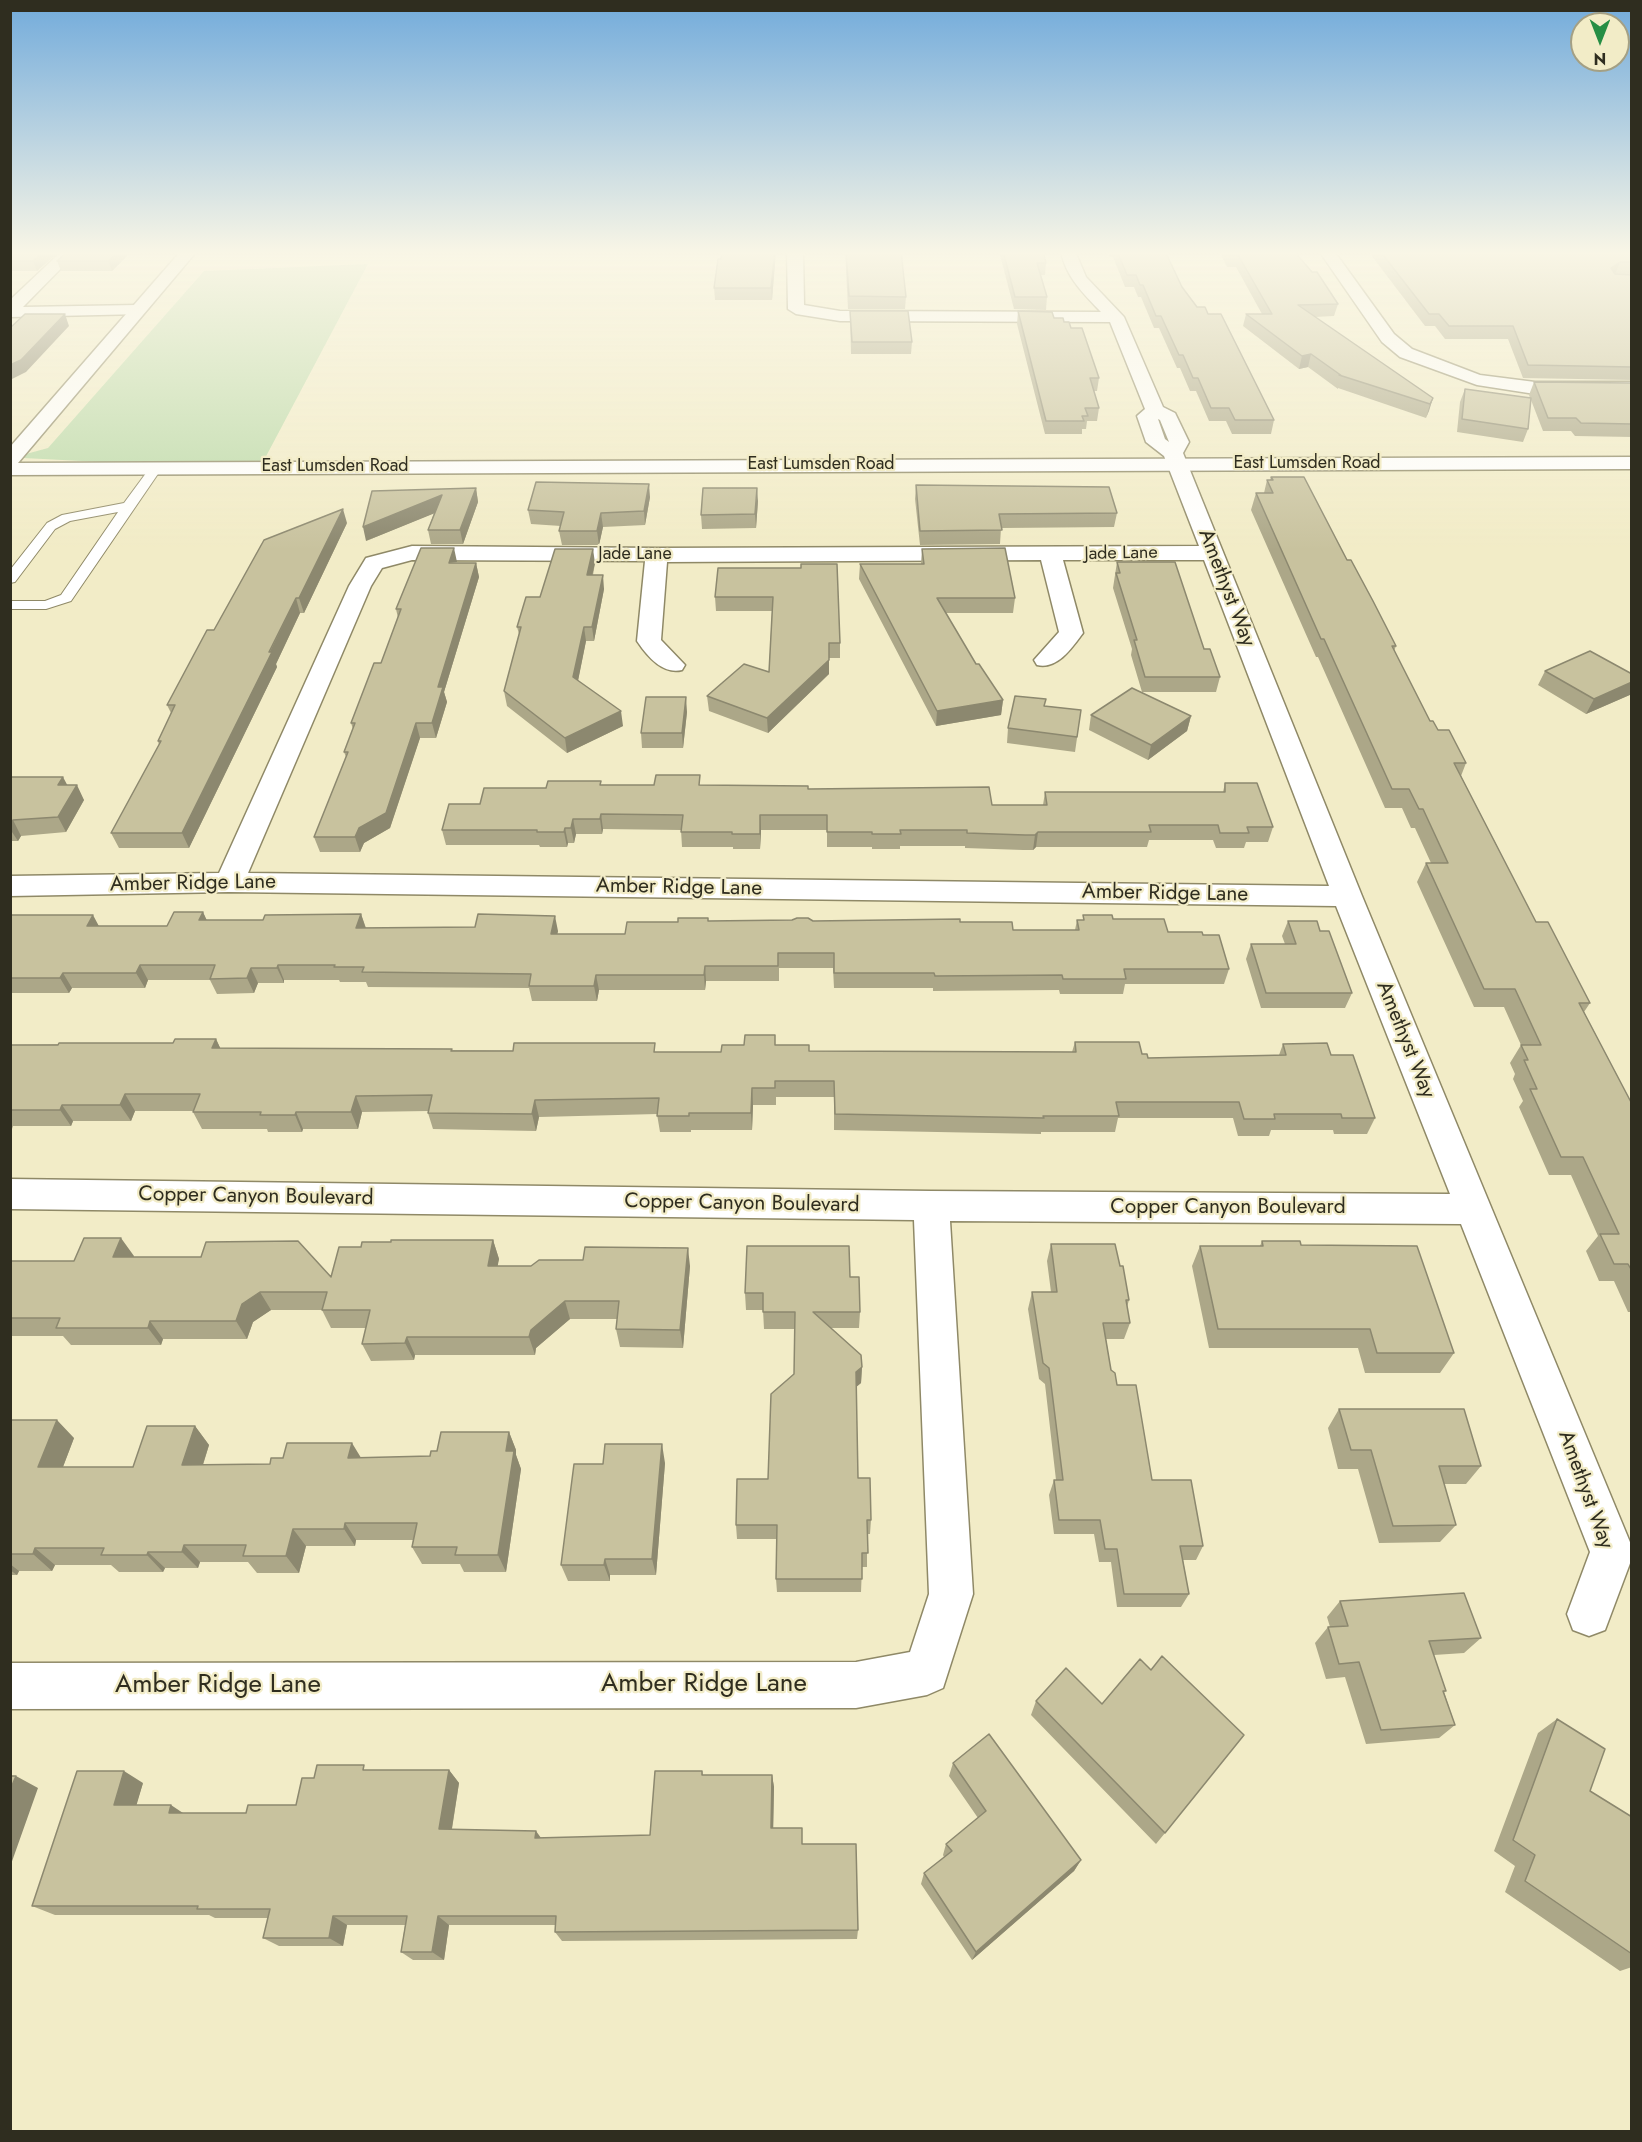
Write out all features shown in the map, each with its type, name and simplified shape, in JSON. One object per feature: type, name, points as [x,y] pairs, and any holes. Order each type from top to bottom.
[{"type":"street","points":[[10,460],[102,351]]},
{"type":"street","name":"Amethyst Way","points":[[1130,351],[1155,411],[1168,417],[1179,441],[1175,459],[1347,896],[1612,1552],[1589,1614]]},
{"type":"street","points":[[1405,351],[1477,380],[1535,388],[1632,388]]},
{"type":"street","name":"East Lumsden Road","points":[[10,469],[1175,459],[1632,463]]},
{"type":"street","name":"Jade Lane","points":[[229,882],[360,586],[374,562],[412,553],[1051,555],[1212,553]]},
{"type":"street","points":[[657,555],[649,641],[673,665]]},
{"type":"street","points":[[1046,660],[1071,633],[1051,555]]},
{"type":"street","name":"Amber Ridge Lane","points":[[10,886],[229,882],[1347,896]]},
{"type":"street","name":"Copper Canyon Boulevard","points":[[10,1194],[930,1206],[1473,1209]]},
{"type":"street","name":"Amber Ridge Lane","points":[[10,1686],[856,1685],[927,1672],[951,1594],[930,1206]]},
{"type":"lane","points":[[10,605],[46,605],[66,598],[156,468]]},
{"type":"lane","points":[[10,579],[51,526],[66,518],[128,506]]},
{"type":"green space","points":[[134,351],[322,351],[263,462],[121,463],[23,458],[26,454],[48,448]]},
{"type":"building","points":[[10,351],[30,351],[21,360],[10,365]]},
{"type":"building","points":[[1028,351],[1090,351],[1099,378],[1090,378],[1099,408],[1085,408],[1088,416],[1082,416],[1084,421],[1046,421]]},
{"type":"building","points":[[1177,351],[1239,351],[1274,420],[1235,420],[1229,408],[1211,408],[1198,378],[1193,378],[1183,355],[1179,355]]},
{"type":"building","points":[[1295,351],[1365,351],[1433,398],[1430,404],[1342,376],[1311,354],[1302,356]]},
{"type":"building","points":[[1523,351],[1632,351],[1632,367],[1528,365]]},
{"type":"building","points":[[1534,382],[1632,383],[1632,424],[1581,423],[1576,418],[1548,418]]},
{"type":"building","points":[[1465,389],[1531,398],[1528,429],[1462,419]]},
{"type":"building","points":[[1271,477],[1304,477],[1347,560],[1351,560],[1373,601],[1396,646],[1392,646],[1430,721],[1433,721],[1438,730],[1449,730],[1466,763],[1454,763],[1536,922],[1548,922],[1590,1003],[1579,1003],[1632,1104],[1632,1271],[1628,1264],[1614,1264],[1600,1234],[1619,1234],[1583,1157],[1561,1157],[1530,1089],[1537,1089],[1524,1060],[1528,1060],[1521,1045],[1541,1045],[1515,989],[1484,989],[1426,863],[1448,863],[1423,809],[1419,809],[1409,789],[1392,789],[1324,639],[1321,639],[1256,493],[1273,493],[1267,480],[1273,480]]},
{"type":"building","points":[[536,482],[649,484],[644,511],[601,513],[597,531],[559,531],[564,512],[528,510]]},
{"type":"building","points":[[916,485],[1109,487],[1117,513],[999,514],[1002,530],[920,531]]},
{"type":"building","points":[[476,488],[460,530],[428,530],[442,495],[363,527],[372,491]]},
{"type":"building","points":[[703,488],[757,488],[755,514],[701,515]]},
{"type":"building","points":[[343,509],[299,598],[296,598],[269,652],[272,652],[182,833],[111,833],[161,741],[158,741],[175,705],[167,705],[207,630],[214,630],[264,540]]},
{"type":"building","points":[[421,548],[454,548],[449,563],[476,563],[438,687],[443,687],[432,723],[416,723],[386,813],[359,828],[355,837],[314,837],[348,752],[344,752],[355,723],[351,723],[374,663],[381,663],[401,609],[396,609]]},
{"type":"building","points":[[1005,548],[1015,598],[937,598],[976,664],[979,664],[1003,700],[937,711],[860,564],[924,564],[922,549]]},
{"type":"building","points":[[555,549],[593,549],[587,575],[603,575],[592,627],[584,627],[573,677],[621,711],[565,738],[504,691],[521,627],[517,627],[526,597],[540,597]]},
{"type":"building","points":[[1117,562],[1175,562],[1204,649],[1210,649],[1220,677],[1145,677],[1134,640],[1137,640],[1116,573],[1120,573]]},
{"type":"building","points":[[801,564],[837,564],[840,643],[829,643],[829,660],[767,718],[707,696],[744,664],[769,672],[773,597],[715,597],[718,568],[801,568]]},
{"type":"building","points":[[1590,651],[1632,674],[1632,682],[1594,699],[1545,671]]},
{"type":"building","points":[[1132,688],[1191,716],[1151,745],[1091,715]]},
{"type":"building","points":[[1015,696],[1046,699],[1044,706],[1081,710],[1077,737],[1008,728]]},
{"type":"building","points":[[646,697],[686,697],[682,733],[641,733]]},
{"type":"building","points":[[656,775],[700,775],[699,785],[808,786],[808,789],[989,787],[992,805],[1047,805],[1045,792],[1225,792],[1225,783],[1257,783],[1273,827],[1247,827],[1249,833],[1220,833],[1218,825],[1149,825],[1151,832],[1038,832],[1035,835],[1025,835],[967,833],[967,830],[900,830],[901,834],[872,834],[872,832],[827,832],[827,815],[760,815],[760,834],[732,834],[732,832],[681,832],[683,815],[601,814],[600,819],[573,819],[571,828],[565,828],[564,832],[442,830],[449,804],[480,804],[484,788],[546,788],[548,781],[601,781],[600,785],[654,785]]},
{"type":"building","points":[[10,777],[63,777],[58,785],[77,785],[58,817],[13,820],[10,824]]},
{"type":"building","points":[[174,912],[203,912],[199,920],[263,920],[265,915],[361,914],[356,928],[475,927],[478,914],[555,916],[551,934],[625,934],[627,922],[678,922],[678,918],[708,918],[708,921],[792,920],[797,918],[808,918],[813,921],[960,919],[960,922],[1012,922],[1013,930],[1079,930],[1077,920],[1084,920],[1083,915],[1112,915],[1113,919],[1164,919],[1168,932],[1202,932],[1203,935],[1219,935],[1229,969],[1124,969],[1126,979],[1063,979],[1062,975],[935,976],[934,973],[834,973],[834,953],[778,953],[778,966],[705,966],[704,975],[596,975],[594,986],[529,986],[531,974],[362,972],[364,967],[334,967],[335,965],[278,965],[277,968],[251,968],[247,978],[210,979],[215,965],[140,965],[136,973],[63,973],[60,978],[10,978],[10,915],[93,915],[87,926],[167,926]]},
{"type":"building","points":[[1288,921],[1317,921],[1320,931],[1329,931],[1352,993],[1266,993],[1251,944],[1296,944]]},
{"type":"building","points":[[745,1035],[775,1035],[775,1045],[809,1045],[809,1051],[1076,1052],[1075,1042],[1139,1042],[1142,1054],[1147,1054],[1148,1058],[1286,1055],[1283,1044],[1327,1043],[1331,1055],[1353,1055],[1375,1118],[1342,1118],[1341,1114],[1274,1114],[1275,1119],[1244,1119],[1239,1102],[1116,1102],[1119,1116],[1043,1116],[1044,1118],[835,1114],[834,1081],[775,1081],[775,1088],[752,1088],[751,1113],[689,1113],[689,1116],[657,1116],[659,1098],[535,1100],[532,1114],[428,1113],[432,1095],[356,1096],[351,1112],[296,1112],[295,1115],[260,1115],[261,1112],[193,1112],[200,1094],[125,1094],[120,1105],[62,1105],[60,1110],[10,1110],[10,1045],[173,1043],[175,1039],[216,1039],[212,1048],[513,1051],[514,1043],[655,1043],[654,1052],[721,1052],[722,1045],[744,1045]]},
{"type":"building","points":[[84,1238],[121,1238],[113,1257],[201,1257],[206,1242],[298,1241],[331,1277],[339,1247],[361,1247],[362,1242],[493,1240],[488,1266],[531,1266],[539,1260],[583,1260],[585,1247],[688,1248],[680,1330],[616,1329],[619,1301],[565,1301],[531,1330],[529,1337],[407,1337],[405,1343],[362,1344],[370,1310],[322,1310],[327,1292],[260,1292],[242,1304],[236,1321],[150,1321],[148,1328],[56,1328],[60,1318],[10,1318],[10,1261],[74,1261]]},
{"type":"building","points":[[1262,1241],[1300,1241],[1301,1245],[1417,1246],[1454,1353],[1377,1353],[1370,1329],[1218,1329],[1200,1246],[1263,1246]]},
{"type":"building","points":[[1051,1244],[1115,1244],[1120,1266],[1123,1266],[1129,1300],[1126,1300],[1130,1323],[1103,1323],[1111,1370],[1115,1373],[1117,1385],[1136,1385],[1152,1480],[1191,1480],[1203,1546],[1180,1546],[1189,1594],[1124,1594],[1117,1549],[1105,1549],[1100,1520],[1059,1520],[1054,1480],[1063,1480],[1049,1368],[1043,1363],[1032,1292],[1057,1292]]},
{"type":"building","points":[[747,1246],[849,1246],[850,1277],[859,1277],[860,1312],[813,1312],[861,1355],[862,1367],[856,1372],[858,1478],[870,1478],[871,1520],[867,1520],[868,1553],[862,1553],[862,1579],[776,1579],[777,1525],[736,1525],[737,1479],[768,1479],[771,1394],[794,1374],[795,1312],[763,1312],[763,1293],[745,1293]]},
{"type":"building","points":[[1339,1409],[1464,1409],[1481,1466],[1439,1466],[1456,1525],[1393,1526],[1371,1450],[1351,1450]]},
{"type":"building","points":[[11,1420],[57,1420],[38,1467],[133,1467],[147,1426],[195,1426],[182,1465],[270,1464],[271,1458],[283,1458],[287,1443],[352,1443],[348,1458],[430,1456],[431,1451],[437,1451],[441,1432],[509,1432],[506,1451],[514,1451],[498,1555],[455,1555],[457,1547],[412,1547],[417,1523],[345,1523],[344,1529],[293,1529],[286,1556],[243,1556],[246,1545],[184,1545],[182,1552],[148,1552],[147,1555],[101,1555],[104,1548],[35,1548],[33,1554],[10,1554]]},
{"type":"building","points":[[605,1444],[662,1444],[652,1559],[605,1559],[604,1565],[561,1565],[574,1464],[603,1464]]},
{"type":"building","points":[[1464,1593],[1481,1638],[1429,1641],[1455,1725],[1381,1730],[1359,1662],[1339,1664],[1328,1627],[1348,1626],[1340,1601]]},
{"type":"building","points":[[1162,1656],[1244,1735],[1165,1833],[1036,1701],[1066,1668],[1102,1704],[1140,1659],[1151,1670]]},
{"type":"building","points":[[1557,1719],[1605,1749],[1590,1791],[1632,1817],[1632,1954],[1525,1881],[1535,1855],[1513,1840]]},
{"type":"building","points":[[989,1734],[1081,1860],[976,1952],[924,1873],[952,1851],[946,1844],[986,1811],[953,1763]]},
{"type":"building","points":[[317,1765],[364,1765],[363,1770],[449,1770],[439,1829],[536,1831],[535,1838],[650,1835],[655,1771],[702,1771],[702,1775],[772,1775],[771,1828],[802,1828],[802,1844],[856,1844],[858,1930],[555,1932],[556,1916],[438,1916],[432,1952],[401,1952],[407,1916],[333,1916],[329,1938],[263,1938],[270,1909],[197,1909],[198,1906],[32,1906],[77,1771],[124,1771],[114,1805],[171,1805],[169,1813],[246,1813],[248,1805],[296,1805],[302,1778],[314,1778]]},
{"type":"building","points":[[10,1776],[16,1776],[10,1790]]}]
